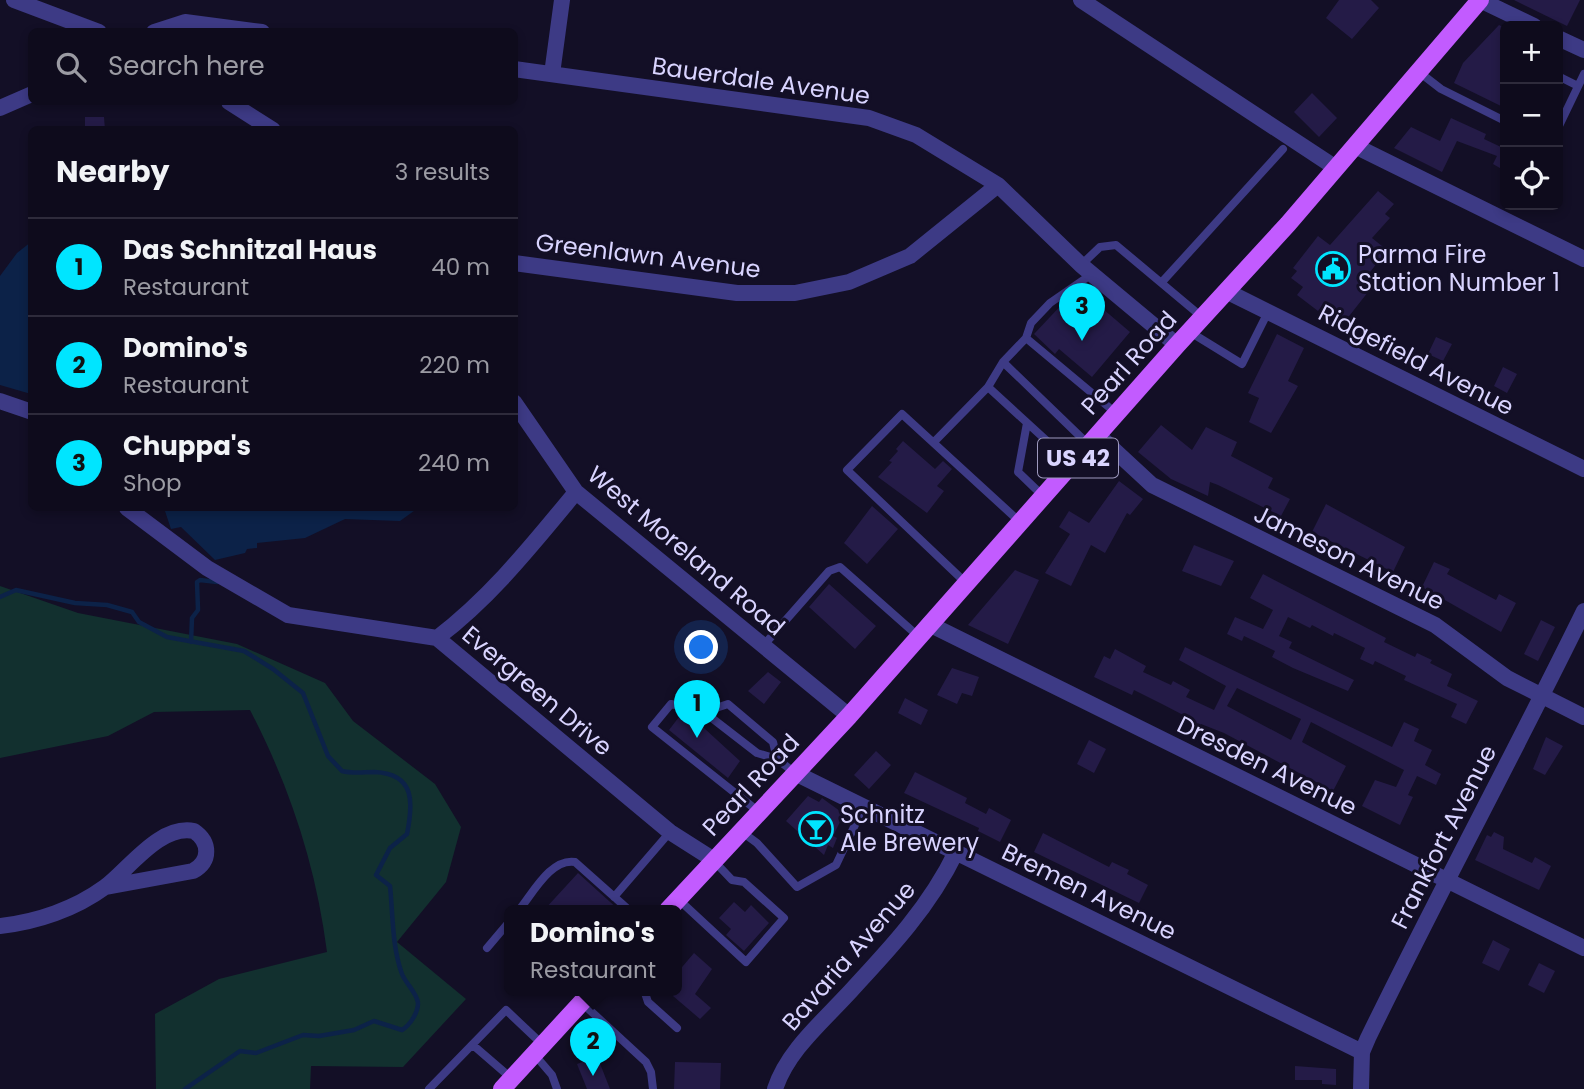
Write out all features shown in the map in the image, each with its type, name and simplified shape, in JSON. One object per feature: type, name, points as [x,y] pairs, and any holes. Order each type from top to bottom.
[{"type":"main road","name":"Pearl Road","points":[[673,904],[849,716],[1183,339],[1228,292],[1480,0]]},
{"type":"main road","points":[[507,1086],[587,997]]},
{"type":"street","points":[[14,0],[88,28]]},
{"type":"street","points":[[552,74],[562,0]]},
{"type":"street","points":[[1081,0],[1336,168]]},
{"type":"street","points":[[1480,0],[1524,21]]},
{"type":"street","points":[[166,28],[185,22],[231,28]]},
{"type":"street","points":[[1563,40],[1584,50]]},
{"type":"street","name":"Bauerdale Avenue","points":[[518,70],[869,118],[916,135],[998,185],[1087,269],[1183,339]]},
{"type":"street","points":[[0,108],[28,96]]},
{"type":"street","points":[[234,105],[267,126]]},
{"type":"street","points":[[1355,146],[1584,259]]},
{"type":"street","name":"Greenlawn Avenue","points":[[518,264],[737,293],[795,293],[849,282],[909,256],[998,185]]},
{"type":"street","name":"Ridgefield Avenue","points":[[1228,292],[1584,469]]},
{"type":"street","points":[[0,401],[28,411]]},
{"type":"street","name":"West Moreland Road","points":[[518,408],[576,492],[849,716]]},
{"type":"street","name":"Jameson Avenue","points":[[1093,440],[1152,485],[1435,625],[1507,678],[1584,717]]},
{"type":"street","points":[[437,638],[472,611],[508,575],[576,492]]},
{"type":"street","name":"Evergreen Drive","points":[[131,511],[207,568],[288,615],[437,638],[670,832],[714,860]]},
{"type":"street","name":"Frankfort Avenue","points":[[1361,1089],[1362,1052],[1446,880],[1543,696],[1584,611]]},
{"type":"street","name":"Dresden Avenue","points":[[924,630],[1584,948]]},
{"type":"street","name":"Bremen Avenue","points":[[795,773],[1362,1052]]},
{"type":"street","points":[[0,926],[19,924],[64,910],[106,887],[132,862],[175,832],[194,831],[205,842],[206,858],[202,866],[194,871],[106,887]]},
{"type":"street","name":"Bavaria Avenue","points":[[775,1089],[782,1071],[798,1048],[910,927],[934,894],[956,852]]},
{"type":"lane","points":[[1419,72],[1441,89],[1500,118]]},
{"type":"lane","points":[[1563,118],[1584,74]]},
{"type":"lane","points":[[1563,78],[1578,86]]},
{"type":"lane","points":[[1162,282],[1283,149]]},
{"type":"lane","points":[[934,442],[988,387],[1003,362],[1026,338],[1031,323],[1050,303],[1082,284],[1100,247],[1110,244],[1162,282],[1203,318]]},
{"type":"lane","points":[[1183,339],[1242,364],[1269,311]]},
{"type":"lane","points":[[1026,338],[1117,414]]},
{"type":"lane","points":[[1003,362],[1093,440]]},
{"type":"lane","points":[[988,387],[1072,464]]},
{"type":"lane","points":[[966,583],[848,470],[902,414],[1020,522]]},
{"type":"lane","points":[[1027,424],[1018,472],[1044,496]]},
{"type":"lane","points":[[763,646],[829,571],[840,567],[924,630]]},
{"type":"lane","points":[[759,811],[652,727],[671,704],[704,712],[757,753],[777,759],[795,773]]},
{"type":"lane","points":[[704,712],[728,704],[773,742],[777,759]]},
{"type":"lane","points":[[741,831],[757,843],[797,887],[836,865],[863,808]]},
{"type":"lane","points":[[614,897],[670,832]]},
{"type":"lane","points":[[523,905],[555,866],[564,860],[575,862],[623,905]]},
{"type":"lane","points":[[682,911],[746,961],[784,918],[744,883],[733,880],[714,860]]},
{"type":"lane","points":[[487,948],[504,928]]},
{"type":"lane","points":[[646,996],[648,1003],[677,1028]]},
{"type":"lane","points":[[587,997],[646,1062],[652,1072],[653,1089]]},
{"type":"lane","points":[[429,1089],[506,1010],[538,1050],[557,1089]]},
{"type":"lane","points":[[474,1045],[507,1086]]},
{"type":"green space","points":[[0,586],[78,613],[237,644],[325,683],[353,721],[435,784],[461,827],[446,882],[397,942],[466,999],[403,1067],[311,1066],[310,1089],[156,1089],[155,1014],[219,979],[327,952],[316,889],[299,828],[277,768],[250,710],[154,712],[108,736],[0,758]]},
{"type":"water","points":[[28,244],[28,393],[0,385],[0,276],[17,253]]},
{"type":"water","points":[[165,511],[414,511],[400,521],[345,519],[305,538],[257,543],[257,548],[247,549],[245,553],[215,560],[181,527],[171,529]]},
{"type":"building","points":[[1339,0],[1371,0],[1379,8],[1352,39],[1326,18]]},
{"type":"building","points":[[1514,0],[1580,0],[1567,26],[1563,21],[1557,21]]},
{"type":"building","points":[[1500,26],[1500,106],[1454,83],[1463,63]]},
{"type":"building","points":[[1312,93],[1337,118],[1319,137],[1294,112]]},
{"type":"building","points":[[85,117],[104,117],[105,126],[85,126]]},
{"type":"building","points":[[1451,118],[1486,134],[1484,139],[1500,147],[1500,168],[1493,164],[1497,156],[1457,141],[1442,172],[1394,148],[1411,127],[1440,141]]},
{"type":"building","name":"Parma Fire Station Number 1","points":[[1378,191],[1394,204],[1385,214],[1390,218],[1372,238],[1387,250],[1364,280],[1372,287],[1346,320],[1324,303],[1318,311],[1297,295],[1303,287],[1291,278],[1297,271],[1293,268],[1318,236],[1330,245]]},
{"type":"building","points":[[1089,297],[1130,332],[1092,377],[1059,349],[1055,354],[1034,334],[1066,300],[1077,310]]},
{"type":"building","points":[[1277,334],[1304,348],[1288,381],[1298,386],[1271,433],[1249,422],[1259,398],[1248,393]]},
{"type":"building","points":[[1436,337],[1452,344],[1443,361],[1428,354]]},
{"type":"building","points":[[1503,367],[1517,374],[1507,393],[1494,386]]},
{"type":"building","points":[[1161,425],[1192,450],[1206,427],[1237,442],[1231,456],[1273,478],[1268,488],[1290,499],[1281,516],[1210,482],[1208,496],[1171,479],[1138,452]]},
{"type":"building","points":[[903,441],[935,469],[943,461],[952,469],[937,486],[944,491],[927,513],[878,477],[892,462],[889,461]]},
{"type":"building","points":[[1119,481],[1143,499],[1130,515],[1127,513],[1105,553],[1091,545],[1071,586],[1045,573],[1070,534],[1059,527],[1069,511],[1089,523]]},
{"type":"building","points":[[1326,504],[1405,547],[1393,572],[1312,532]]},
{"type":"building","points":[[872,506],[898,529],[867,564],[844,543]]},
{"type":"building","points":[[1194,545],[1234,561],[1221,586],[1182,571]]},
{"type":"building","points":[[1434,562],[1450,569],[1447,574],[1496,600],[1499,594],[1516,603],[1501,632],[1422,587]]},
{"type":"building","points":[[1015,570],[1039,580],[1008,644],[968,625]]},
{"type":"building","points":[[1263,574],[1386,638],[1384,642],[1415,657],[1417,653],[1432,660],[1430,663],[1452,674],[1447,686],[1478,701],[1466,724],[1451,717],[1457,704],[1404,680],[1406,676],[1375,661],[1373,665],[1360,659],[1365,648],[1334,633],[1333,636],[1288,617],[1279,636],[1292,642],[1289,648],[1354,680],[1348,691],[1272,657],[1275,651],[1244,636],[1242,641],[1227,634],[1235,617],[1263,629],[1273,610],[1250,598]]},
{"type":"building","points":[[829,584],[876,626],[855,649],[809,607]]},
{"type":"building","points":[[1541,620],[1555,627],[1538,661],[1524,654]]},
{"type":"building","points":[[1185,647],[1392,747],[1404,722],[1419,729],[1414,741],[1432,750],[1425,765],[1441,774],[1436,785],[1417,776],[1408,795],[1413,797],[1400,825],[1362,806],[1375,780],[1396,787],[1404,770],[1311,722],[1302,742],[1346,766],[1333,791],[1224,733],[1201,724],[1199,728],[1185,721],[1187,717],[1134,690],[1132,695],[1094,677],[1104,656],[1110,659],[1115,649],[1146,666],[1143,672],[1171,685],[1173,681],[1190,690],[1186,697],[1214,710],[1226,686],[1179,660]],"holes":[[[1237,688],[1301,719],[1291,740],[1227,706]]]},
{"type":"building","points":[[952,668],[979,677],[972,696],[962,693],[957,704],[937,695]]},
{"type":"building","points":[[768,672],[781,682],[764,704],[748,691]]},
{"type":"building","points":[[905,698],[928,710],[921,725],[898,713]]},
{"type":"building","points":[[682,713],[693,718],[740,761],[728,778],[669,730]]},
{"type":"building","points":[[1546,737],[1563,746],[1545,775],[1533,769]]},
{"type":"building","points":[[1089,740],[1106,749],[1094,773],[1077,764]]},
{"type":"building","points":[[876,751],[891,765],[869,789],[854,775]]},
{"type":"building","points":[[915,772],[967,798],[965,803],[986,814],[989,808],[1011,820],[1000,842],[978,831],[979,828],[904,793]]},
{"type":"building","name":"Schnitz Ale Brewery","points":[[808,796],[819,802],[822,798],[844,814],[833,836],[837,838],[833,848],[828,845],[824,855],[786,821]]},
{"type":"building","points":[[1494,832],[1504,837],[1503,849],[1532,863],[1535,857],[1551,866],[1539,890],[1475,860],[1487,835],[1491,837]]},
{"type":"building","points":[[1043,833],[1109,867],[1112,862],[1129,870],[1127,874],[1148,885],[1139,903],[1034,852]]},
{"type":"building","points":[[578,873],[613,905],[549,905]]},
{"type":"building","points":[[734,902],[745,912],[751,905],[769,923],[744,951],[726,935],[731,929],[719,918]]},
{"type":"building","points":[[1493,940],[1510,949],[1499,971],[1482,963]]},
{"type":"building","points":[[694,953],[712,969],[695,994],[711,1008],[700,1019],[673,996],[682,996],[682,967]]},
{"type":"building","points":[[1539,963],[1555,971],[1544,993],[1528,985]]},
{"type":"building","points":[[597,1056],[610,1089],[587,1089],[577,1064]]},
{"type":"building","points":[[675,1062],[721,1063],[720,1089],[674,1089]]},
{"type":"building","points":[[1295,1066],[1336,1069],[1336,1085],[1322,1084],[1322,1080],[1295,1080]]},
{"type":"waterway","points":[[191,642],[192,618],[198,610],[197,582],[217,582]]},
{"type":"waterway","points":[[0,597],[16,590],[75,603],[107,605],[132,612],[139,622],[167,637],[244,651],[273,669],[303,693],[328,756],[342,771],[388,774],[398,778],[409,792],[407,834],[390,848],[376,875],[390,886],[399,964],[418,1003],[411,1022],[402,1030],[374,1021],[354,1030],[319,1036],[303,1035],[256,1053],[240,1051],[185,1089]]},
{"type":"place","name":"Parma Fire Station Number 1","points":[[1333,269]]},
{"type":"place","name":"Chuppa's","points":[[1082,341]]},
{"type":"place","name":"Das Schnitzal Haus","points":[[697,738]]},
{"type":"place","name":"Schnitz Ale Brewery","points":[[816,829]]},
{"type":"place","name":"Domino's","points":[[593,1076]]}]
